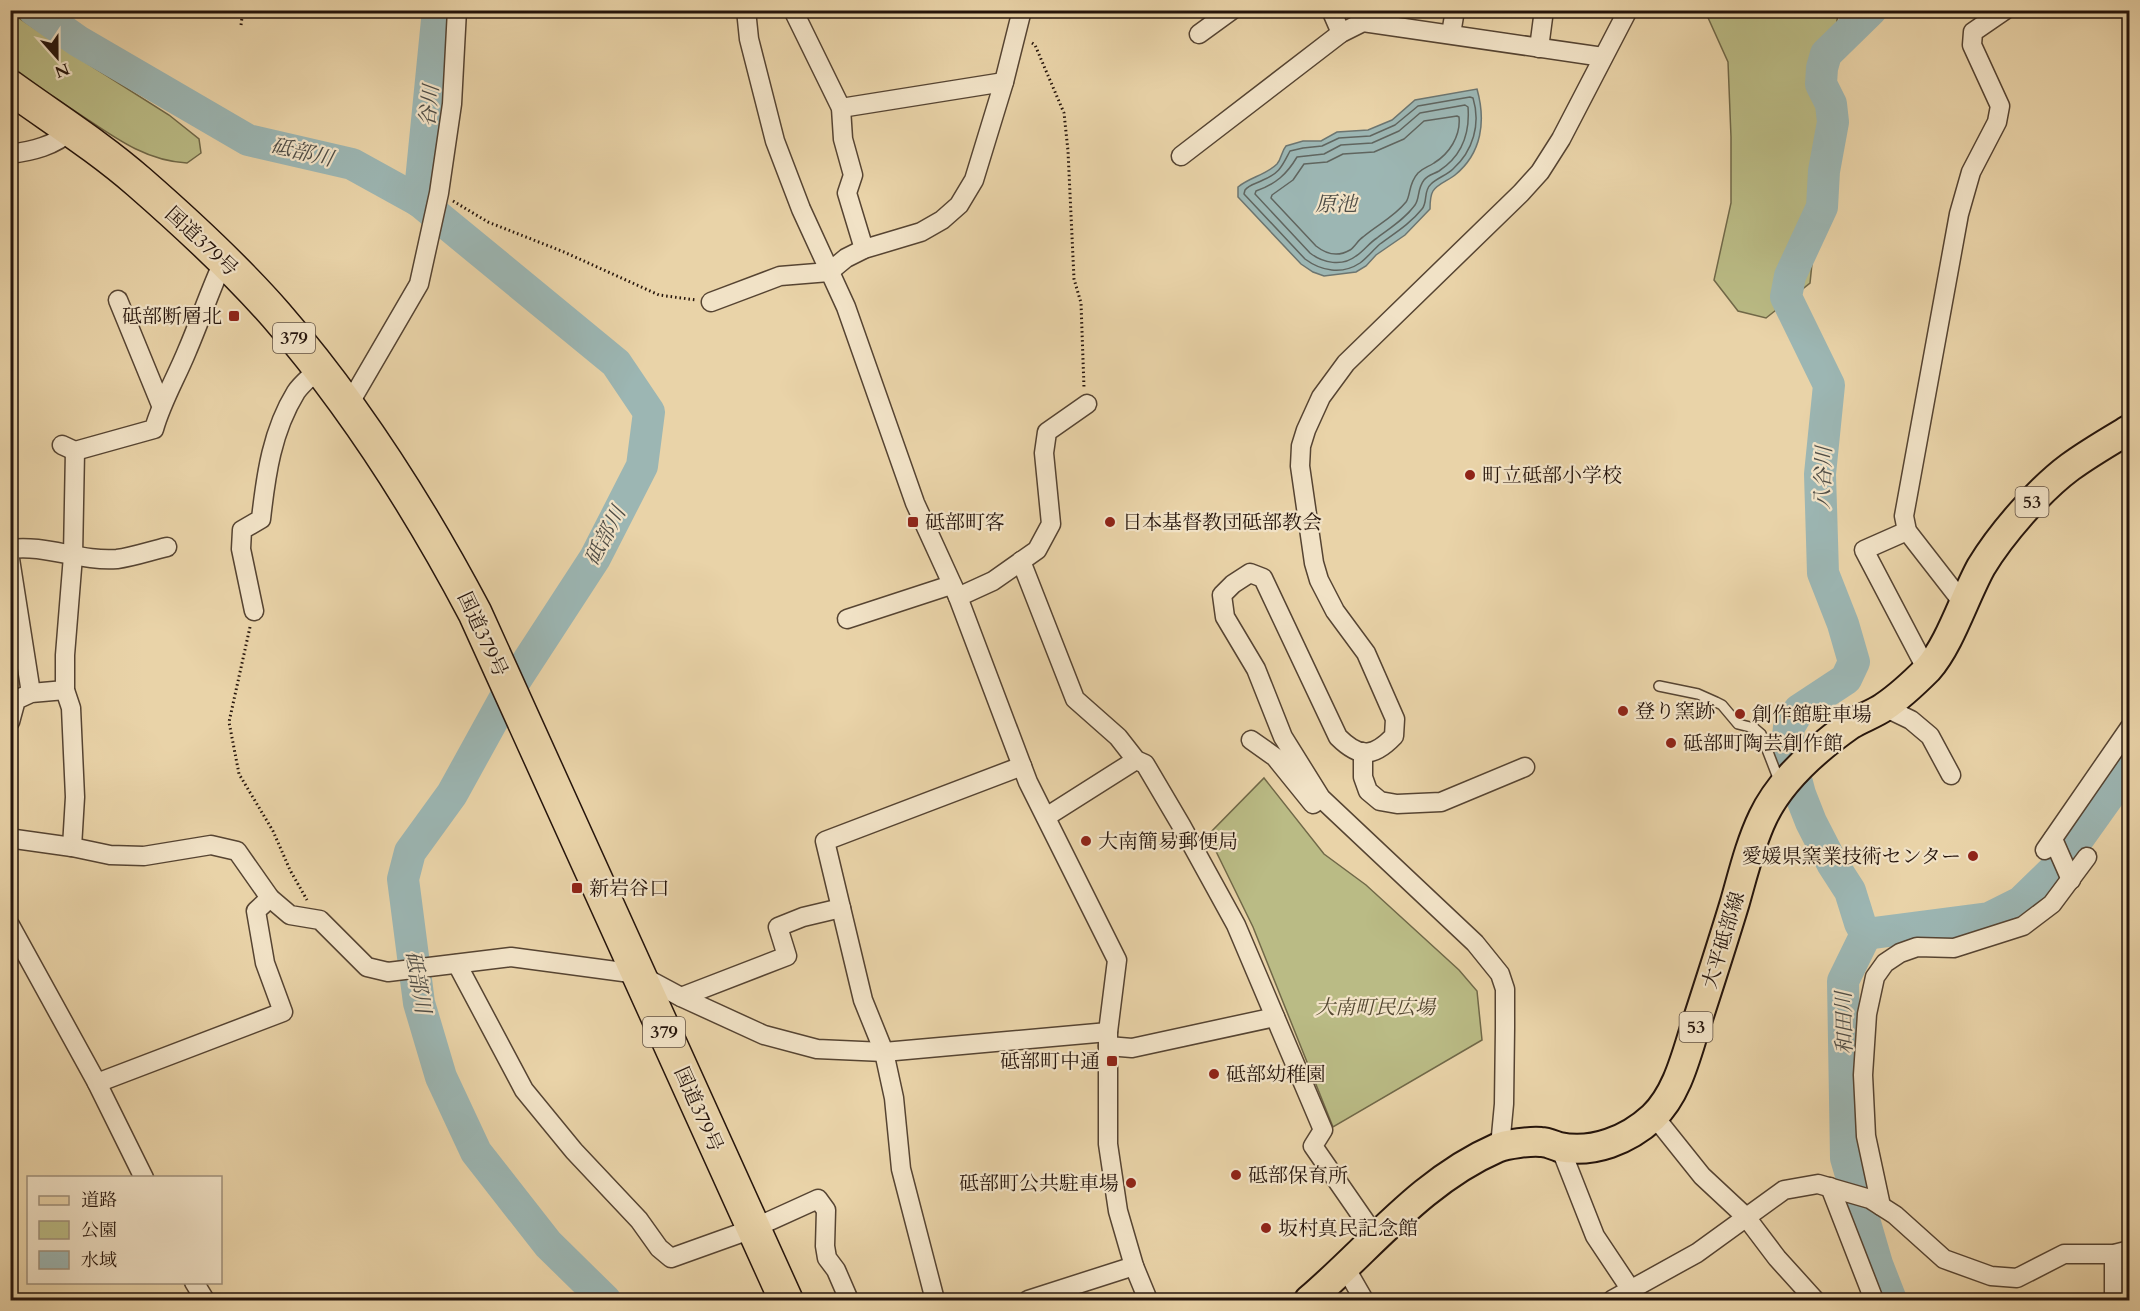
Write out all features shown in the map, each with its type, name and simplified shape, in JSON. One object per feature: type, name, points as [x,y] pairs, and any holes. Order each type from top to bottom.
[{"type":"highway","name":"国道379号","points":[[10,87],[137,180],[224,260],[276,315],[319,368],[348,405],[405,488],[475,614],[786,1300]]},
{"type":"main road","name":"大平砥部線","points":[[1309,1300],[1406,1209],[1449,1174],[1500,1146],[1543,1141],[1560,1147],[1596,1148],[1615,1142],[1654,1116],[1679,1076],[1711,981],[1749,852],[1764,814],[1784,785],[1805,760],[1851,725],[1884,707],[1927,670],[1946,640],[1988,557],[2032,502],[2072,466],[2130,429]]},
{"type":"street","points":[[348,405],[419,284],[439,194],[452,104],[457,10]]},
{"type":"street","points":[[746,10],[749,39],[776,141],[801,209],[846,307],[915,503],[954,591],[1022,766],[1117,960],[1108,1039],[1108,1144],[1118,1210],[1134,1266],[1148,1300]]},
{"type":"street","points":[[793,10],[841,108],[843,139],[853,175],[847,193],[864,249]]},
{"type":"street","points":[[711,302],[780,276],[829,272],[846,258],[864,249],[921,232],[942,220],[959,205],[974,180],[1004,82],[1022,10]]},
{"type":"street","points":[[1199,34],[1232,10]]},
{"type":"street","points":[[1331,10],[1341,33]]},
{"type":"street","points":[[1451,34],[1455,10]]},
{"type":"street","points":[[1539,48],[1544,10]]},
{"type":"street","points":[[1500,1146],[1504,1104],[1505,989],[1500,974],[1475,943],[1321,798],[1283,737],[1256,669],[1226,617],[1222,596],[1233,584],[1250,573],[1263,578],[1338,737],[1351,750],[1369,753],[1383,747],[1394,736],[1395,719],[1366,653],[1335,611],[1319,580],[1314,563],[1300,466],[1305,430],[1321,397],[1346,363],[1521,194],[1540,172],[1562,139],[1628,10]]},
{"type":"street","points":[[1963,603],[1907,531],[1904,516],[1959,214],[1971,172],[1997,122],[2001,106],[1972,45],[1973,32],[2005,10]]},
{"type":"street","points":[[1181,156],[1364,16],[1451,34],[1603,57]]},
{"type":"street","points":[[841,108],[1004,82]]},
{"type":"street","points":[[10,154],[33,151],[62,139],[71,130]]},
{"type":"street","points":[[72,847],[75,797],[71,708],[65,690],[65,655],[74,556],[68,448],[153,429],[161,405],[187,351],[224,260]]},
{"type":"street","points":[[118,300],[161,405]]},
{"type":"street","points":[[254,611],[241,549],[242,530],[261,519],[265,479],[273,442],[297,391],[319,368]]},
{"type":"street","points":[[847,619],[993,581],[1036,550],[1051,524],[1044,453],[1047,432],[1087,404]]},
{"type":"street","points":[[1907,531],[1864,550],[1927,670]]},
{"type":"street","points":[[10,549],[23,547],[74,556],[116,559],[166,547]]},
{"type":"street","points":[[10,559],[31,693]]},
{"type":"street","points":[[1021,561],[1075,699],[1118,737],[1136,760],[1145,764],[1236,925],[1323,1130],[1313,1146],[1376,1237]]},
{"type":"street","points":[[10,722],[16,700],[31,693],[65,690]]},
{"type":"street","points":[[1884,707],[1911,720],[1930,736],[1951,775]]},
{"type":"street","points":[[2070,876],[2052,845],[2130,727]]},
{"type":"street","points":[[1251,740],[1275,757],[1312,804],[1321,798]]},
{"type":"street","points":[[1363,752],[1363,777],[1368,791],[1380,801],[1397,804],[1441,802],[1525,767]]},
{"type":"street","points":[[1046,817],[1136,760]]},
{"type":"street","points":[[935,1300],[901,1169],[894,1098],[884,1052],[863,1000],[825,841],[1022,766]]},
{"type":"street","points":[[10,841],[15,839],[110,855],[144,856],[211,845],[237,850],[270,898],[290,915],[320,920],[347,950],[367,967],[388,972],[511,957],[638,974],[681,997],[764,1035],[817,1049],[884,1052],[1108,1039],[1132,1048],[1275,1017]]},
{"type":"street","points":[[1876,1202],[1866,1136],[1863,1075],[1867,1014],[1875,977],[1885,963],[1900,953],[1917,947],[1954,948],[2023,926],[2052,904],[2070,876],[2087,857]]},
{"type":"street","points":[[97,1083],[283,1012],[265,963],[256,911],[270,898]]},
{"type":"street","points":[[681,997],[787,956],[778,927],[803,917],[841,908]]},
{"type":"street","points":[[10,926],[97,1083],[143,1176]]},
{"type":"street","points":[[454,964],[524,1090],[574,1151],[639,1220],[659,1248],[671,1258],[752,1229],[818,1199],[826,1210],[827,1258],[836,1270],[849,1300]]},
{"type":"street","points":[[1654,1116],[1702,1176],[1746,1217],[1815,1300]]},
{"type":"street","points":[[1560,1147],[1595,1236],[1626,1296],[1697,1253],[1784,1190],[1818,1184],[1876,1202],[1895,1215],[1944,1259],[1991,1276],[2017,1278],[2064,1254],[2122,1252],[2114,1300]]},
{"type":"street","points":[[1834,1188],[1874,1300]]},
{"type":"street","points":[[1028,1300],[1134,1266]]},
{"type":"street","points":[[1345,1267],[1364,1300]]},
{"type":"street","points":[[195,1284],[205,1300]]},
{"type":"lane","points":[[1659,686],[1698,694],[1722,705],[1738,724],[1754,728],[1761,734],[1784,785]]},
{"type":"path","points":[[242,25],[243,10]]},
{"type":"path","points":[[1016,34],[1035,45],[1064,113],[1074,279],[1081,303],[1082,380],[1087,404]]},
{"type":"path","points":[[439,194],[488,222],[564,252],[659,295],[711,302]]},
{"type":"path","points":[[254,611],[229,722],[239,774],[273,831],[290,870],[320,920]]},
{"type":"green space","points":[[1705,11],[1838,11],[1810,283],[1766,318],[1738,311],[1714,280],[1731,203],[1731,137],[1728,62]]},
{"type":"green space","points":[[10,12],[169,115],[199,139],[201,153],[187,163],[146,154],[110,134],[20,73],[11,66]]},
{"type":"green space","name":"大南町民広場","points":[[1264,778],[1324,854],[1366,885],[1459,970],[1477,991],[1482,1040],[1333,1127],[1253,927],[1208,835]]},
{"type":"water","name":"原池","points":[[1477,89],[1481,113],[1480,136],[1471,157],[1455,175],[1435,189],[1431,197],[1430,209],[1405,235],[1356,272],[1324,276],[1313,272],[1301,264],[1238,197],[1238,187],[1273,168],[1279,162],[1286,146],[1303,141],[1321,141],[1337,132],[1368,130],[1392,120],[1415,100]]},
{"type":"waterway","name":"砥部川","points":[[34,10],[78,41],[248,140],[352,164],[419,201],[616,363],[649,412],[642,466],[595,558],[511,687],[452,794],[410,852],[403,879],[419,1003],[441,1077],[476,1152],[548,1244],[605,1300]]},
{"type":"waterway","name":"谷川","points":[[419,201],[438,10]]},
{"type":"waterway","name":"八谷川","points":[[1866,934],[1850,891],[1832,863],[1811,822],[1800,794],[1787,745],[1789,727],[1799,710],[1846,679],[1854,662],[1843,624],[1823,573],[1820,474],[1829,385],[1786,297],[1790,276],[1822,207],[1824,171],[1833,122],[1831,104],[1821,84],[1826,54],[1871,10]]},
{"type":"waterway","name":"和田川","points":[[1866,934],[1989,918],[2021,902],[2061,863],[2130,766]]},
{"type":"waterway","name":"和田川","points":[[1866,934],[1843,981],[1846,1158],[1877,1264],[1891,1300]]},
{"type":"place","name":"砥部断層北","points":[[234,316]]},
{"type":"place","name":"町立砥部小学校","points":[[1470,475]]},
{"type":"place","name":"砥部町客","points":[[913,522]]},
{"type":"place","name":"日本基督教団砥部教会","points":[[1110,522]]},
{"type":"place","name":"登り窯跡","points":[[1623,711]]},
{"type":"place","name":"創作館駐車場","points":[[1740,714]]},
{"type":"place","name":"砥部町陶芸創作館","points":[[1671,743]]},
{"type":"place","name":"大南簡易郵便局","points":[[1086,841]]},
{"type":"place","name":"愛媛県窯業技術センター","points":[[1973,856]]},
{"type":"place","name":"新岩谷口","points":[[577,888]]},
{"type":"place","name":"砥部町中通","points":[[1112,1061]]},
{"type":"place","name":"砥部幼稚園","points":[[1214,1074]]},
{"type":"place","name":"砥部保育所","points":[[1236,1175]]},
{"type":"place","name":"砥部町公共駐車場","points":[[1131,1183]]},
{"type":"place","name":"坂村真民記念館","points":[[1266,1228]]}]
